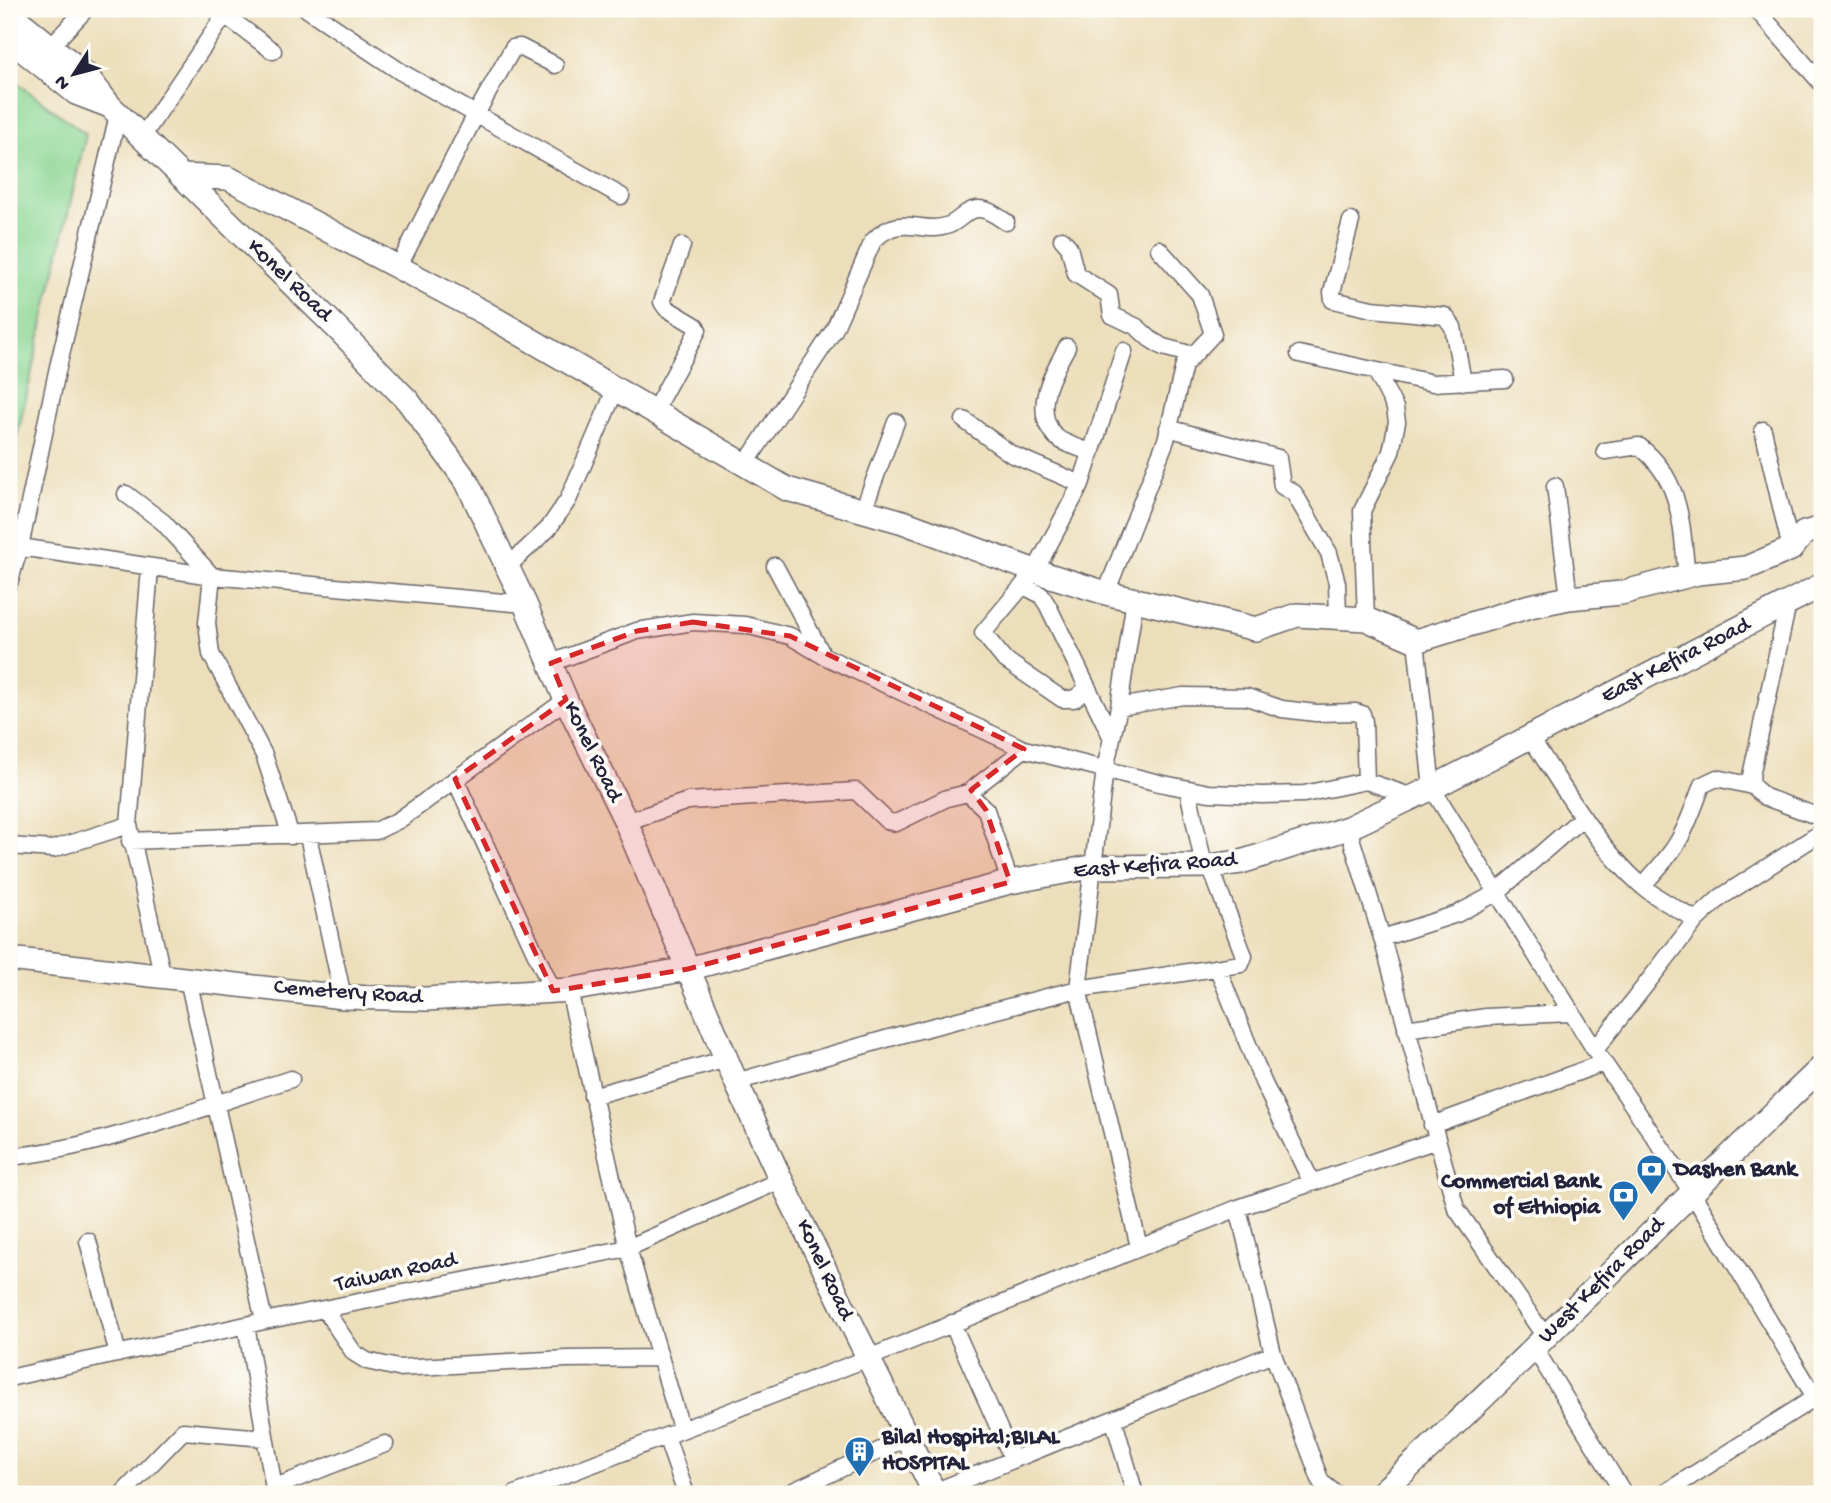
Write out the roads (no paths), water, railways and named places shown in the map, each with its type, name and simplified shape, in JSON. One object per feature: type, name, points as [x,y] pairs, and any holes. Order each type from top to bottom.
[{"type":"main road","points":[[9,13],[86,75],[114,110]]},
{"type":"main road","points":[[9,39],[76,93],[114,110]]},
{"type":"main road","name":"Konel Road","points":[[114,110],[408,401],[467,482],[525,604],[566,700],[626,822],[781,1181],[934,1493]]},
{"type":"main road","points":[[181,176],[228,178],[483,312],[786,489],[862,513],[903,522],[1029,578],[1106,593],[1256,629],[1297,615],[1366,619],[1416,641],[1530,606],[1569,598],[1621,593],[1687,576],[1746,568],[1791,549],[1804,533],[1822,528]]},
{"type":"main road","name":"East Kefira Road","points":[[688,969],[1010,882],[1091,867],[1207,866],[1241,862],[1348,828],[1822,585]]},
{"type":"main road","name":"Cemetery Road","points":[[9,959],[343,997],[427,999],[561,990],[688,969]]},
{"type":"main road","name":"West Kefira Road","points":[[1391,1490],[1691,1191],[1822,1067]]},
{"type":"street","points":[[51,46],[86,9]]},
{"type":"street","points":[[307,9],[401,72],[621,196]]},
{"type":"street","points":[[1756,9],[1822,84]]},
{"type":"street","points":[[142,137],[228,12],[273,51]]},
{"type":"street","points":[[398,268],[476,114],[516,46],[555,65]]},
{"type":"street","points":[[9,583],[20,547],[114,110]]},
{"type":"street","points":[[745,466],[834,330],[873,241],[883,231],[899,226],[948,226],[973,209],[981,209],[1006,222]]},
{"type":"street","points":[[1351,221],[1332,292],[1333,300],[1372,309],[1445,316],[1453,327],[1463,382]]},
{"type":"street","points":[[1062,239],[1069,247],[1078,277],[1104,289],[1109,295],[1112,315],[1138,327],[1163,347],[1193,355]]},
{"type":"street","points":[[654,411],[698,330],[696,326],[666,308],[662,302],[682,246]]},
{"type":"street","points":[[1106,593],[1168,428],[1184,365],[1213,334],[1200,295],[1159,249]]},
{"type":"street","points":[[1067,347],[1048,384],[1045,402],[1048,425],[1057,438],[1091,452]]},
{"type":"street","points":[[1088,688],[1074,698],[1062,699],[1004,659],[985,637],[985,629],[1029,578],[1081,484],[1124,351]]},
{"type":"street","points":[[1299,354],[1433,383],[1505,379]]},
{"type":"street","points":[[1366,619],[1362,512],[1391,452],[1397,422],[1395,408],[1377,371]]},
{"type":"street","points":[[507,567],[548,529],[568,500],[615,388]]},
{"type":"street","points":[[964,420],[1011,454],[1081,484]]},
{"type":"street","points":[[862,513],[897,422]]},
{"type":"street","points":[[1168,428],[1278,458],[1282,486],[1294,493],[1329,553],[1337,583],[1338,618]]},
{"type":"street","points":[[1763,430],[1791,549]]},
{"type":"street","points":[[1605,451],[1639,446],[1672,485],[1678,498],[1687,576]]},
{"type":"street","points":[[1555,486],[1569,598]]},
{"type":"street","points":[[127,494],[163,522],[212,576],[207,623],[211,654],[264,755],[300,836],[343,997]]},
{"type":"street","points":[[20,547],[212,576],[525,604]]},
{"type":"street","points":[[775,566],[824,656]]},
{"type":"street","points":[[150,568],[130,833],[163,978]]},
{"type":"street","points":[[1029,578],[1048,606],[1111,736]]},
{"type":"street","points":[[1135,600],[1119,706],[1105,769],[1078,989],[1139,1247]]},
{"type":"street","points":[[1752,786],[1751,776],[1788,603]]},
{"type":"street","points":[[551,663],[637,631],[693,622],[744,625],[790,636],[824,656],[1024,748],[1188,790],[1262,795],[1304,794],[1366,781],[1422,792]]},
{"type":"street","points":[[1416,641],[1422,792],[1496,893],[1599,1057],[1691,1191],[1820,1400],[1663,1494]]},
{"type":"street","points":[[1119,706],[1183,696],[1247,697],[1282,709],[1316,713],[1356,712],[1362,714],[1364,722],[1366,781]]},
{"type":"street","points":[[9,846],[53,849],[130,833],[300,836],[376,831],[399,820],[566,700]]},
{"type":"street","points":[[1530,737],[1618,864],[1642,886],[1696,920]]},
{"type":"street","points":[[626,822],[688,801],[856,791],[887,821],[895,823],[947,798],[968,793],[1024,748]]},
{"type":"street","points":[[1642,886],[1670,856],[1684,836],[1702,785],[1717,778],[1752,786],[1765,797],[1822,818]]},
{"type":"street","points":[[455,779],[561,990],[592,1096],[628,1248],[659,1358],[686,1494]]},
{"type":"street","points":[[736,1082],[900,1035],[1078,989],[1236,966],[1245,959],[1207,866],[1188,790]]},
{"type":"street","points":[[968,793],[986,810],[1010,882]]},
{"type":"street","points":[[1382,938],[1457,914],[1496,893],[1583,817]]},
{"type":"street","points":[[1348,828],[1382,938],[1456,1208],[1541,1343],[1624,1494]]},
{"type":"street","points":[[515,1494],[866,1359],[1238,1208],[1312,1183],[1434,1132],[1599,1057],[1696,920],[1721,897],[1822,832]]},
{"type":"street","points":[[1218,969],[1263,1082],[1312,1183]]},
{"type":"street","points":[[188,979],[264,1321]]},
{"type":"street","points":[[1406,1029],[1486,1017],[1572,1013]]},
{"type":"street","points":[[592,1096],[727,1059]]},
{"type":"street","points":[[9,1157],[89,1142],[151,1125],[291,1079]]},
{"type":"street","name":"Taiwan Road","points":[[9,1378],[264,1321],[628,1248],[781,1181]]},
{"type":"street","points":[[1238,1208],[1273,1354],[1321,1482],[1336,1494]]},
{"type":"street","points":[[88,1241],[118,1354]]},
{"type":"street","points":[[325,1310],[354,1353],[367,1361],[398,1368],[566,1359],[659,1358]]},
{"type":"street","points":[[952,1323],[1013,1461]]},
{"type":"street","points":[[246,1325],[274,1491],[385,1444]]},
{"type":"street","points":[[934,1493],[1273,1354]]},
{"type":"street","points":[[1114,1421],[1136,1494]]},
{"type":"street","points":[[122,1494],[183,1431],[265,1438]]},
{"type":"street","points":[[787,1494],[906,1438]]},
{"type":"place","name":"Dashen Bank","points":[[1651,1197]]},
{"type":"place","name":"Commercial Bank of Ethiopia","points":[[1623,1222]]},
{"type":"place","name":"Bilal Hospital;BILAL HOSPITAL","points":[[859,1478]]}]
